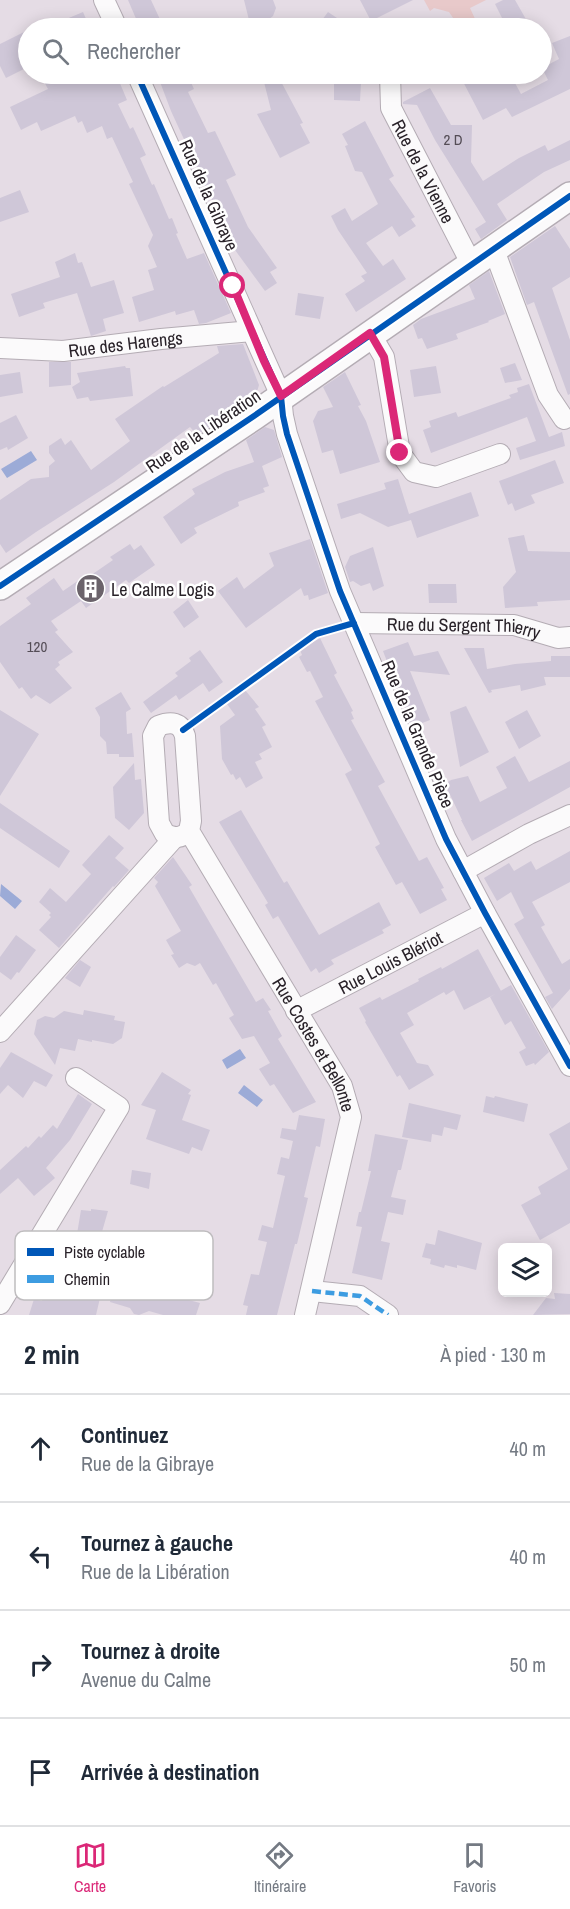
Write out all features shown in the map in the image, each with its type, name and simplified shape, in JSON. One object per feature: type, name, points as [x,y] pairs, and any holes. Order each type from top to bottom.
[{"type":"street","points":[[104,0],[112,18]]},
{"type":"street","name":"Rue de la Gibraye","points":[[142,84],[281,396]]},
{"type":"street","name":"Rue de la Vienne","points":[[390,84],[391,108],[483,258],[548,395],[564,419]]},
{"type":"street","name":"Rue de la Libération","points":[[0,586],[254,416],[370,333],[483,258],[570,196]]},
{"type":"street","name":"Rue des Harengs","points":[[0,348],[63,351],[252,331]]},
{"type":"street","points":[[370,333],[384,357],[400,453],[414,472],[436,477],[500,454]]},
{"type":"street","name":"Rue de la Grande Pièce","points":[[281,396],[287,434],[340,591],[446,839],[570,1066]]},
{"type":"street","name":"Rue du Sergent Thierry","points":[[354,623],[514,625],[558,638],[570,637]]},
{"type":"street","name":"Rue Costes et Bellonte","points":[[169,722],[177,724],[185,736],[191,821],[182,834],[165,834],[159,823],[153,736],[158,726],[169,722]]},
{"type":"street","points":[[463,871],[529,834],[570,815]]},
{"type":"street","points":[[0,1032],[182,834]]},
{"type":"street","name":"Rue Costes et Bellonte","points":[[182,834],[342,1086],[351,1117],[305,1315]]},
{"type":"street","name":"Rue Louis Blériot","points":[[296,1011],[485,913]]},
{"type":"street","points":[[44,1231],[119,1107],[76,1078]]},
{"type":"street","points":[[0,1304],[15,1279]]},
{"type":"street","points":[[312,1291],[360,1296],[388,1315]]},
{"type":"shaded area","points":[[424,0],[486,0],[470,8],[475,18],[453,18],[449,12],[434,8],[430,11]]},
{"type":"water","points":[[31,451],[37,460],[7,478],[1,469]]},
{"type":"water","points":[[1,884],[22,901],[15,909],[0,896]]},
{"type":"water","points":[[240,1049],[246,1058],[227,1069],[222,1060]]},
{"type":"water","points":[[244,1085],[263,1100],[257,1107],[238,1093]]},
{"type":"building","points":[[128,0],[151,0],[159,18],[136,18]]},
{"type":"building","points":[[244,0],[273,0],[276,8],[270,18],[248,18]]},
{"type":"building","points":[[360,0],[413,0],[377,18],[369,18]]},
{"type":"building","points":[[503,0],[515,0],[525,18],[502,18],[495,4]]},
{"type":"building","points":[[83,12],[86,18],[69,18]]},
{"type":"building","points":[[328,12],[337,18],[324,18]]},
{"type":"building","points":[[18,35],[18,72],[6,78],[0,66],[0,44]]},
{"type":"building","points":[[570,36],[570,89],[512,117],[506,108],[483,120],[464,84],[516,84],[521,94],[540,84],[552,84],[552,63],[559,59],[552,43]]},
{"type":"building","points":[[45,84],[120,84],[127,100],[118,104],[130,129],[133,127],[146,155],[140,158],[169,219],[172,218],[187,259],[204,253],[231,313],[199,324],[194,310],[176,315],[175,311],[139,322],[132,297],[154,290],[148,270],[157,267],[148,246],[153,235],[129,184],[133,182],[112,137],[107,139],[102,126],[87,133],[82,121],[78,123],[75,116],[41,131],[37,122],[21,130],[10,107],[48,89]]},
{"type":"building","points":[[161,84],[192,84],[194,89],[188,92],[208,133],[215,131],[236,175],[226,180],[248,227],[277,268],[270,272],[277,283],[265,291],[235,250]]},
{"type":"building","points":[[264,84],[282,84],[303,123],[300,124],[310,143],[280,158],[257,114],[271,110]]},
{"type":"building","points":[[334,84],[361,84],[360,101],[334,100]]},
{"type":"building","points":[[430,88],[451,125],[472,125],[471,162],[483,181],[519,158],[545,145],[548,151],[570,140],[570,160],[544,172],[497,204],[507,220],[481,239],[475,229],[486,222],[435,140],[417,105],[403,104]]},
{"type":"building","points":[[365,121],[394,176],[389,179],[415,217],[411,219],[416,226],[399,237],[392,226],[366,243],[383,266],[393,259],[406,279],[356,312],[345,294],[365,281],[361,276],[367,273],[331,216],[345,208],[352,221],[378,204],[362,172],[355,171],[345,146],[348,145],[342,134]]},
{"type":"building","points":[[20,190],[29,212],[0,222],[0,198]]},
{"type":"building","points":[[555,226],[570,249],[570,277],[552,288],[570,340],[570,394],[568,395],[534,302],[527,305],[510,257]]},
{"type":"building","points":[[75,253],[78,263],[82,262],[91,287],[114,280],[124,313],[103,319],[106,331],[91,336],[77,293],[43,303],[45,308],[19,317],[11,294],[60,277],[55,262]]},
{"type":"building","points":[[489,271],[505,314],[456,334],[458,339],[427,349],[422,338],[418,339],[413,325],[421,319],[475,299],[469,285]]},
{"type":"building","points":[[298,293],[324,297],[320,319],[295,315]]},
{"type":"building","points":[[243,344],[259,385],[256,395],[197,435],[190,427],[114,482],[6,553],[0,544],[0,500],[31,479],[49,477],[49,466],[55,461],[49,453],[49,446],[61,438],[65,445],[71,440],[91,470],[130,441],[115,419],[163,386],[219,353],[217,346]]},
{"type":"building","points":[[49,362],[71,362],[71,385],[49,387]]},
{"type":"building","points":[[515,363],[522,380],[505,383],[500,368]]},
{"type":"building","points":[[125,366],[130,368],[133,396],[90,401],[88,397],[77,399],[72,387],[80,382],[77,373]]},
{"type":"building","points":[[436,366],[441,393],[414,397],[410,370]]},
{"type":"building","points":[[20,372],[23,393],[0,397],[0,375]]},
{"type":"building","points":[[345,372],[361,405],[358,406],[366,421],[380,462],[340,474],[333,450],[322,453],[313,421],[318,411],[333,407],[323,387]]},
{"type":"building","points":[[529,384],[549,437],[562,432],[565,446],[520,460],[516,448],[536,441],[527,417],[431,453],[423,430],[431,427],[429,421],[456,412],[458,417],[511,398],[509,395],[518,392],[517,388]]},
{"type":"building","points":[[16,415],[28,438],[8,450],[7,447],[0,450],[0,423]]},
{"type":"building","points":[[265,427],[274,430],[282,457],[262,466],[269,486],[263,488],[265,492],[238,502],[239,506],[194,528],[197,533],[181,544],[163,517],[195,494],[192,489],[225,472],[254,462],[246,440]]},
{"type":"building","points":[[555,460],[564,483],[531,495],[535,503],[515,511],[512,503],[508,505],[499,481]]},
{"type":"building","points":[[398,479],[409,514],[471,492],[479,516],[417,538],[411,520],[388,527],[360,513],[341,519],[337,504],[386,489],[384,483]]},
{"type":"building","points":[[524,535],[528,551],[570,552],[570,600],[537,602],[538,606],[505,608],[503,587],[516,572],[508,538]]},
{"type":"building","points":[[310,539],[328,593],[309,600],[308,595],[304,596],[301,588],[246,628],[218,591],[237,577],[244,589],[274,566],[269,553]]},
{"type":"building","points":[[130,544],[134,550],[141,545],[155,565],[129,583],[126,580],[86,608],[81,601],[51,621],[58,630],[55,632],[73,652],[58,662],[60,665],[55,669],[72,688],[50,704],[36,695],[31,699],[22,687],[19,689],[0,662],[0,626],[31,604],[26,598],[54,578],[63,591],[113,560],[110,557]]},
{"type":"building","points":[[373,547],[384,586],[373,591],[370,583],[361,586],[353,581],[350,582],[345,567],[350,556]]},
{"type":"building","points":[[428,584],[456,584],[457,603],[429,603]]},
{"type":"building","points":[[188,600],[199,617],[184,628],[173,612]]},
{"type":"building","points":[[320,638],[337,673],[334,675],[353,711],[351,712],[354,719],[351,720],[385,782],[378,786],[419,861],[427,857],[444,888],[441,889],[447,900],[420,914],[402,882],[396,885],[375,847],[380,844],[345,774],[352,770],[315,701],[323,697],[310,671],[307,672],[299,657],[302,655],[300,650]]},
{"type":"building","points":[[408,642],[414,656],[438,651],[450,675],[410,671],[430,720],[412,727],[383,651]]},
{"type":"building","points":[[464,648],[484,648],[487,669],[551,661],[551,656],[570,656],[570,677],[544,677],[546,685],[521,691],[520,685],[491,690],[492,692],[489,693]]},
{"type":"building","points":[[200,650],[223,682],[209,692],[203,683],[179,700],[176,695],[151,713],[143,702],[178,676],[175,673],[191,661],[189,658]]},
{"type":"building","points":[[245,690],[259,707],[255,709],[266,725],[262,727],[272,747],[259,754],[262,759],[255,762],[263,778],[246,788],[240,777],[236,780],[233,774],[231,775],[222,759],[220,726],[235,715],[227,704]]},
{"type":"building","points":[[121,692],[131,709],[126,712],[127,734],[132,733],[134,757],[107,754],[106,742],[100,736],[100,717],[95,708]]},
{"type":"building","points":[[466,706],[489,752],[460,767],[450,712]]},
{"type":"building","points":[[0,710],[39,734],[0,796]]},
{"type":"building","points":[[527,710],[541,736],[519,749],[505,722]]},
{"type":"building","points":[[515,756],[529,782],[570,761],[570,787],[472,841],[445,784],[451,780],[468,776],[480,802],[507,788],[496,767]]},
{"type":"building","points":[[134,763],[135,780],[141,779],[144,813],[129,830],[115,818],[113,787]]},
{"type":"building","points":[[0,803],[70,851],[59,868],[0,828]]},
{"type":"building","points":[[241,810],[284,883],[287,881],[319,935],[379,902],[391,925],[382,930],[384,933],[331,960],[334,964],[319,973],[316,968],[311,972],[278,916],[273,919],[265,905],[268,903],[219,822]]},
{"type":"building","points":[[109,835],[124,848],[115,858],[129,870],[59,948],[39,930],[51,917],[49,915],[51,913],[39,902],[50,888],[66,902],[91,874],[82,865]]},
{"type":"building","points":[[570,851],[570,882],[532,902],[545,925],[541,927],[562,964],[570,959],[570,989],[552,1009],[545,997],[553,993],[514,924],[524,918],[511,892],[497,901],[484,878],[509,863],[514,871],[531,861],[536,870]]},
{"type":"building","points":[[173,857],[192,885],[189,887],[256,1002],[263,998],[271,1010],[268,1011],[282,1036],[278,1039],[316,1102],[293,1113],[274,1084],[270,1086],[259,1069],[270,1063],[254,1036],[242,1039],[229,1018],[234,1015],[216,983],[213,985],[200,963],[195,966],[187,963],[179,968],[171,955],[174,954],[166,940],[181,931],[155,886],[158,882],[154,878]]},
{"type":"building","points":[[16,935],[36,950],[11,980],[0,972],[0,957]]},
{"type":"building","points":[[478,949],[501,991],[464,1010],[454,990],[446,995],[444,992],[407,1013],[414,1025],[400,1033],[417,1063],[428,1065],[434,1075],[409,1090],[400,1075],[397,1077],[359,1008],[380,997],[382,1000]]},
{"type":"building","points":[[80,960],[91,967],[80,987],[65,978]]},
{"type":"building","points":[[511,985],[549,1052],[535,1065],[534,1063],[526,1066],[519,1052],[526,1048],[511,1021],[505,1025],[490,997]]},
{"type":"building","points":[[84,1010],[115,1016],[114,1020],[125,1022],[122,1038],[113,1044],[78,1039],[75,1051],[60,1048],[55,1065],[34,1034],[37,1020],[45,1016],[54,1018],[64,1011],[83,1015]]},
{"type":"building","points":[[11,1052],[53,1075],[46,1087],[34,1081],[23,1098],[8,1085],[0,1094],[0,1068]]},
{"type":"building","points":[[162,1072],[191,1090],[182,1120],[210,1130],[202,1151],[192,1147],[189,1154],[146,1139],[156,1110],[141,1105]]},
{"type":"building","points":[[78,1094],[92,1104],[70,1140],[46,1168],[55,1178],[34,1196],[18,1178],[0,1194],[0,1170],[26,1146],[28,1148],[39,1136],[41,1138],[53,1125],[57,1129]]},
{"type":"building","points":[[486,1096],[528,1104],[524,1122],[483,1112]]},
{"type":"building","points":[[409,1103],[461,1115],[457,1130],[444,1127],[442,1136],[432,1134],[431,1142],[402,1137]]},
{"type":"building","points":[[299,1115],[325,1119],[320,1147],[316,1146],[304,1197],[308,1198],[297,1244],[295,1244],[277,1315],[246,1315],[248,1306],[243,1305],[251,1274],[259,1275],[267,1242],[258,1240],[262,1225],[273,1228],[285,1176],[277,1174],[281,1157],[289,1159],[293,1141],[280,1138],[282,1128],[296,1130]]},
{"type":"building","points":[[570,1122],[570,1223],[540,1240],[521,1205],[541,1194],[538,1187],[568,1169],[549,1134]]},
{"type":"building","points":[[375,1134],[408,1140],[401,1170],[398,1170],[391,1197],[406,1200],[403,1215],[388,1212],[381,1241],[390,1243],[382,1280],[352,1273],[362,1227],[356,1226],[371,1171],[368,1171]]},
{"type":"building","points":[[132,1170],[151,1173],[149,1189],[130,1184]]},
{"type":"building","points":[[91,1209],[108,1211],[102,1231],[78,1231],[81,1210],[91,1211]]},
{"type":"building","points":[[438,1230],[482,1243],[476,1270],[457,1265],[457,1268],[445,1265],[444,1268],[430,1264],[431,1259],[422,1257],[426,1243],[435,1245]]},
{"type":"building","points":[[554,1293],[570,1294],[570,1314],[533,1315],[546,1298],[555,1299]]},
{"type":"building","points":[[34,1300],[100,1300],[96,1315],[29,1315]]},
{"type":"building","points":[[111,1300],[189,1300],[200,1303],[196,1315],[163,1315],[149,1311],[139,1315],[134,1314],[130,1308],[110,1302]]},
{"type":"marked path","points":[[312,1291],[360,1296],[388,1315]]},
{"type":"cycle path","points":[[141,84],[281,396],[287,434],[340,591],[446,839],[570,1066]]},
{"type":"cycle path","points":[[0,586],[254,416],[570,196]]},
{"type":"cycle path","points":[[183,730],[316,634],[354,623]]},
{"type":"place","name":"Le Calme Logis","points":[[90,589]]},
{"type":"route","points":[[233,286],[281,396],[370,333],[384,357],[400,453]]}]
